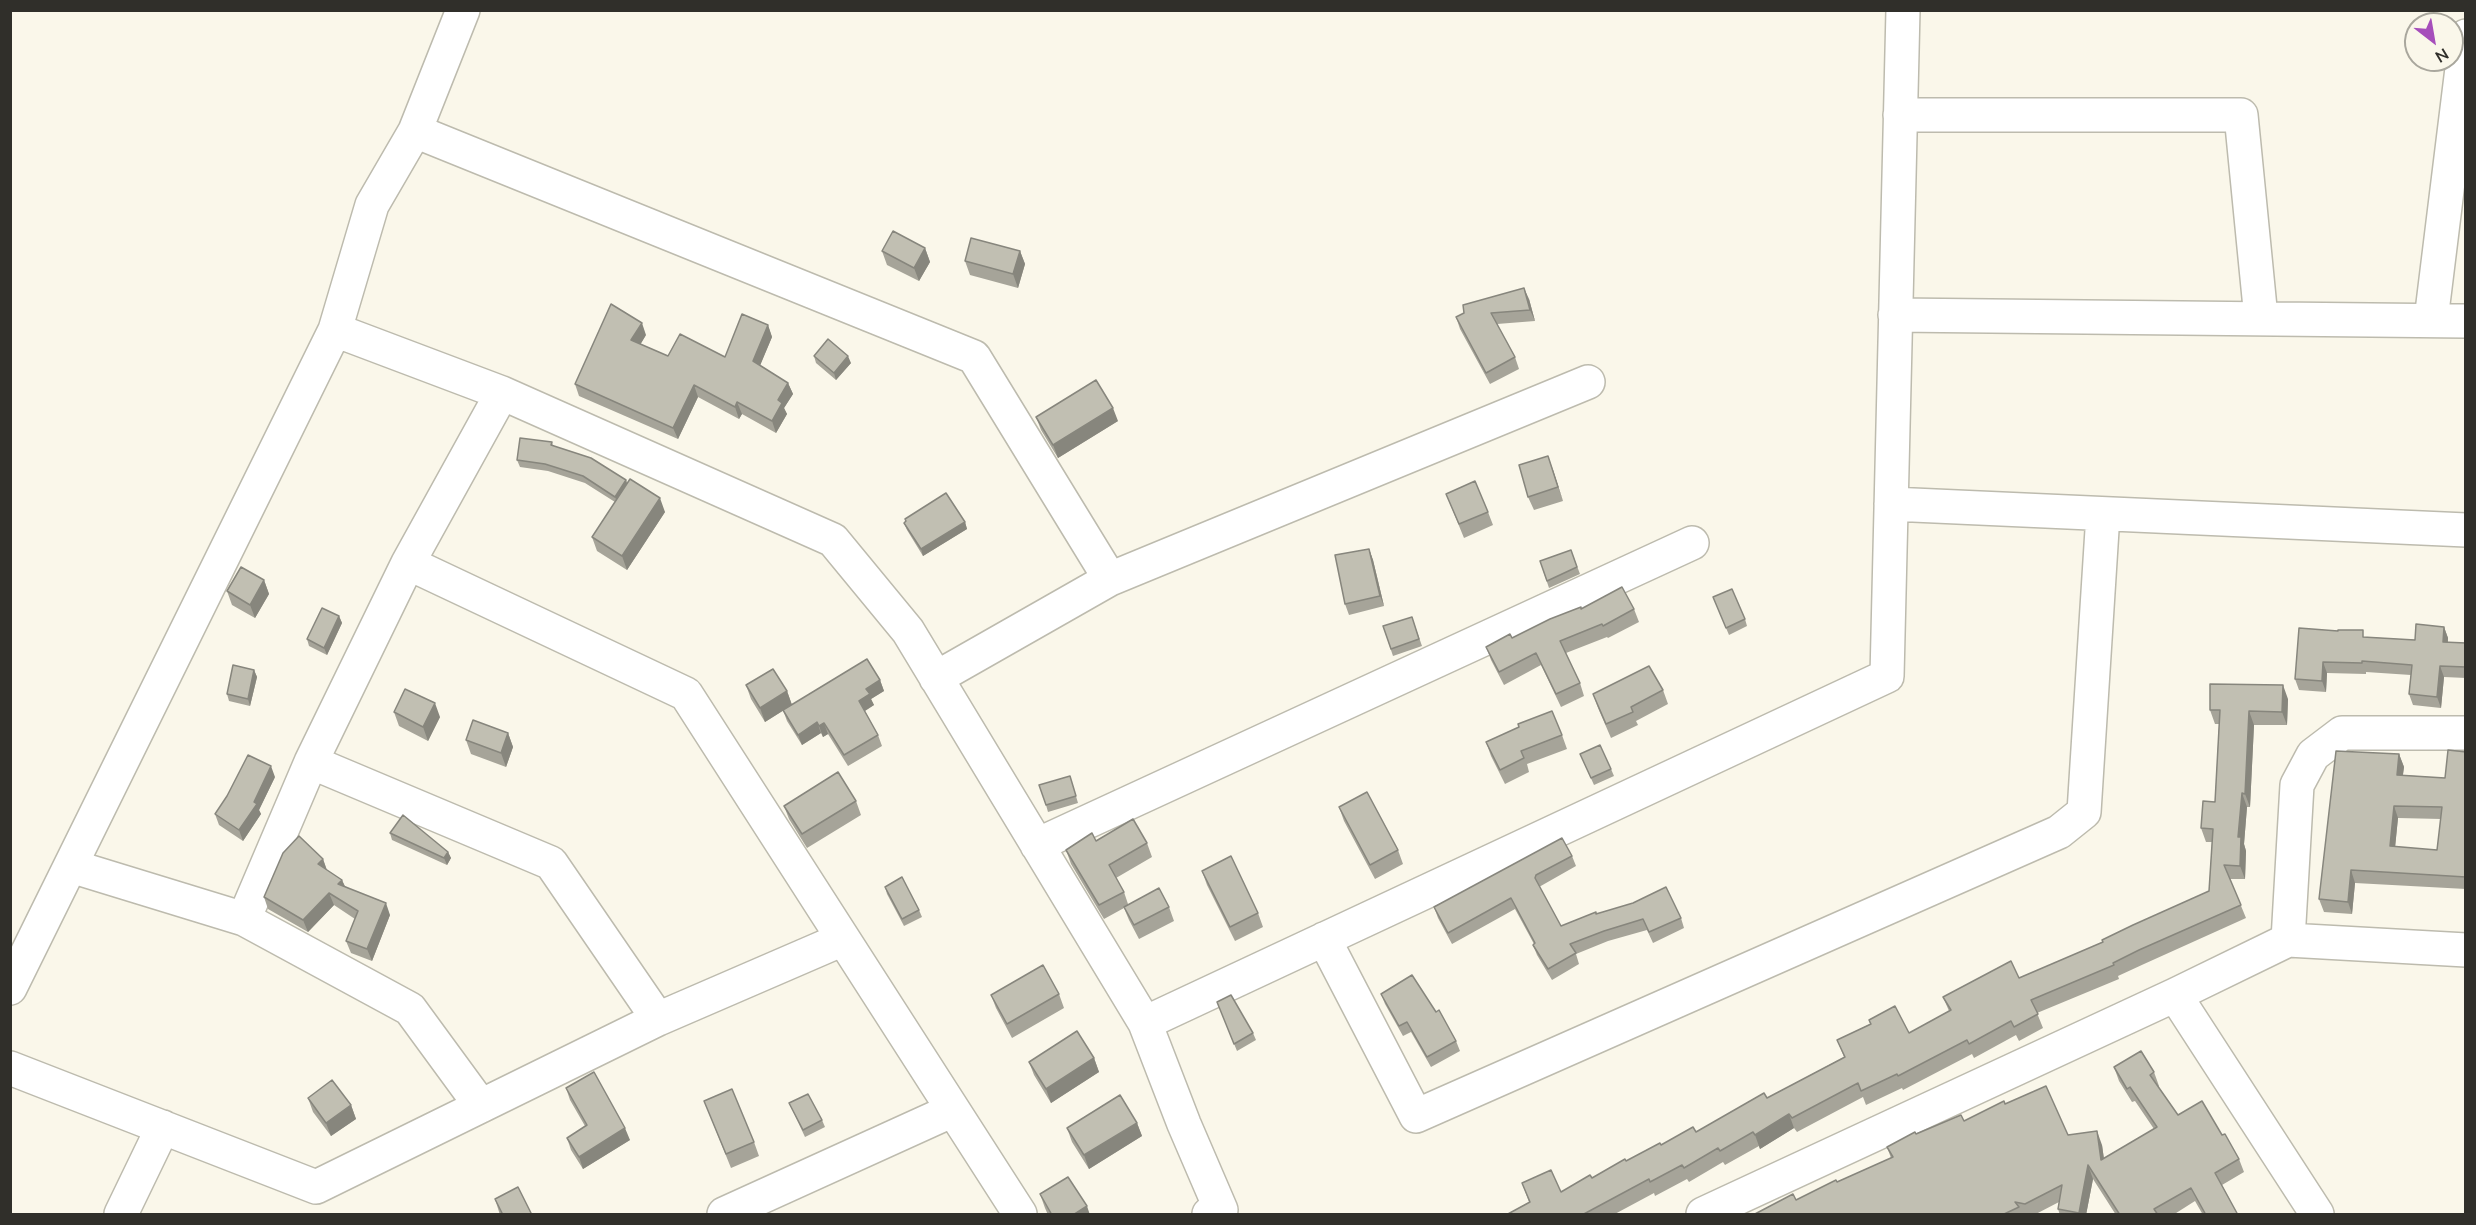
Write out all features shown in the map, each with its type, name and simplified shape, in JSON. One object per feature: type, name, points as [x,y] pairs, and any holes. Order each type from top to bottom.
[{"type":"street","points":[[10,988],[335,330],[372,205],[415,131],[463,10]]},
{"type":"street","points":[[1145,1023],[1887,676],[1903,10]]},
{"type":"street","points":[[2431,320],[2466,36]]},
{"type":"street","points":[[1900,115],[2241,115],[2261,318]]},
{"type":"street","points":[[415,131],[974,357],[1110,579]]},
{"type":"street","points":[[1895,315],[2466,321]]},
{"type":"street","points":[[335,330],[502,393],[833,540],[908,631],[1145,1023],[1184,1124],[1221,1210],[1209,1215]]},
{"type":"street","points":[[936,678],[1110,579],[1588,382]]},
{"type":"street","points":[[244,919],[311,762],[408,563],[502,393]]},
{"type":"street","points":[[1891,504],[2466,530]]},
{"type":"street","points":[[1324,939],[1416,1116],[2059,831],[2084,812],[2103,514]]},
{"type":"street","points":[[1037,845],[1692,543]]},
{"type":"street","points":[[408,563],[686,694],[1020,1215]]},
{"type":"street","points":[[2288,940],[2297,785],[2313,755],[2342,733],[2466,733]]},
{"type":"street","points":[[311,762],[551,863],[658,1019]]},
{"type":"street","points":[[71,866],[244,919],[410,1009],[481,1106]]},
{"type":"street","points":[[10,1068],[316,1187],[658,1019],[843,939]]},
{"type":"street","points":[[1703,1215],[2288,940],[2466,950]]},
{"type":"street","points":[[2175,995],[2317,1215]]},
{"type":"street","points":[[724,1215],[953,1110]]},
{"type":"street","points":[[121,1215],[163,1127]]},
{"type":"building","points":[[893,231],[925,248],[914,268],[882,251]]},
{"type":"building","points":[[971,238],[1020,251],[1013,274],[965,261]]},
{"type":"building","points":[[1524,288],[1530,310],[1491,313],[1515,357],[1486,373],[1456,317],[1464,313],[1463,305]]},
{"type":"building","points":[[611,304],[642,323],[631,340],[668,356],[680,334],[725,357],[742,314],[768,325],[753,361],[788,383],[778,400],[782,403],[772,421],[737,402],[735,407],[694,385],[673,428],[575,384]]},
{"type":"building","points":[[828,339],[848,356],[834,373],[814,356]]},
{"type":"building","points":[[1096,380],[1113,408],[1053,445],[1036,417]]},
{"type":"building","points":[[520,438],[552,442],[551,445],[591,458],[626,480],[615,497],[583,476],[545,464],[517,460]]},
{"type":"building","points":[[1548,456],[1558,487],[1528,497],[1519,465]]},
{"type":"building","points":[[630,479],[660,498],[622,556],[592,537]]},
{"type":"building","points":[[1475,481],[1488,512],[1459,524],[1446,494]]},
{"type":"building","points":[[946,493],[965,522],[921,549],[904,523],[905,519]]},
{"type":"building","points":[[1369,549],[1380,596],[1345,604],[1335,555]]},
{"type":"building","points":[[1571,550],[1577,567],[1547,581],[1540,561]]},
{"type":"building","points":[[241,567],[264,580],[250,605],[227,591]]},
{"type":"building","points":[[1622,587],[1634,609],[1603,626],[1602,624],[1560,641],[1580,683],[1556,694],[1536,653],[1499,672],[1486,647],[1510,634],[1512,638],[1550,619],[1581,607],[1581,609]]},
{"type":"building","points":[[1732,589],[1745,619],[1726,628],[1713,597]]},
{"type":"building","points":[[322,608],[339,616],[324,648],[307,639]]},
{"type":"building","points":[[1412,617],[1419,639],[1391,649],[1383,626]]},
{"type":"building","points":[[2416,624],[2444,627],[2443,642],[2466,643],[2466,667],[2440,666],[2437,697],[2409,694],[2412,665],[2362,661],[2362,663],[2323,662],[2322,681],[2295,679],[2299,628],[2363,630],[2363,637],[2415,640]]},
{"type":"building","points":[[867,659],[880,680],[866,689],[870,694],[859,701],[878,735],[844,755],[824,723],[819,726],[817,722],[798,735],[783,710]]},
{"type":"building","points":[[233,665],[254,670],[248,699],[227,694]]},
{"type":"building","points":[[1649,666],[1663,690],[1631,707],[1633,712],[1606,724],[1593,694]]},
{"type":"building","points":[[773,669],[787,691],[760,708],[746,685]]},
{"type":"building","points":[[2210,684],[2283,685],[2282,712],[2249,711],[2245,794],[2242,793],[2238,837],[2241,837],[2240,866],[2224,865],[2241,905],[2139,950],[2113,963],[2114,965],[2031,1000],[2038,1014],[2014,1027],[2011,1021],[1969,1044],[1967,1040],[1898,1076],[1897,1074],[1861,1091],[1858,1083],[1792,1118],[1789,1114],[1755,1135],[1753,1132],[1720,1151],[1718,1148],[1684,1168],[1682,1165],[1650,1182],[1649,1179],[1582,1215],[1506,1215],[1530,1202],[1522,1183],[1551,1170],[1561,1192],[1590,1175],[1592,1178],[1625,1159],[1626,1161],[1660,1143],[1661,1145],[1693,1127],[1696,1132],[1764,1093],[1767,1098],[1845,1057],[1837,1040],[1871,1024],[1869,1020],[1895,1006],[1909,1033],[1951,1010],[1943,997],[2011,961],[2019,978],[2103,942],[2102,940],[2133,925],[2209,891],[2213,829],[2201,828],[2203,801],[2215,802],[2220,710],[2210,710]]},
{"type":"building","points":[[405,689],[435,703],[423,727],[394,712]]},
{"type":"building","points":[[1552,711],[1562,735],[1521,751],[1524,758],[1500,770],[1486,742],[1519,727],[1518,724]]},
{"type":"building","points":[[473,720],[508,733],[501,753],[466,740]]},
{"type":"building","points":[[1600,745],[1611,769],[1591,778],[1580,754]]},
{"type":"building","points":[[2448,750],[2466,752],[2466,877],[2351,870],[2348,902],[2319,899],[2336,751],[2399,754],[2397,775],[2445,778]],"holes":[[[2394,806],[2442,807],[2437,850],[2390,846]]]},
{"type":"building","points":[[248,755],[271,766],[254,802],[257,804],[239,830],[215,814]]},
{"type":"building","points":[[838,772],[856,801],[802,834],[784,806]]},
{"type":"building","points":[[1070,776],[1076,796],[1046,805],[1039,785]]},
{"type":"building","points":[[1367,792],[1398,850],[1370,865],[1339,807]]},
{"type":"building","points":[[403,815],[448,852],[444,858],[390,833]]},
{"type":"building","points":[[1133,819],[1147,843],[1109,865],[1124,892],[1099,905],[1066,850],[1092,833],[1096,841]]},
{"type":"building","points":[[299,836],[323,859],[318,864],[342,880],[338,884],[386,903],[367,949],[346,941],[358,911],[329,893],[303,920],[264,897],[283,853]]},
{"type":"building","points":[[1562,838],[1572,856],[1536,875],[1535,878],[1561,926],[1596,912],[1596,914],[1633,903],[1666,887],[1681,918],[1649,932],[1643,919],[1570,944],[1576,953],[1548,969],[1533,945],[1535,943],[1511,898],[1448,933],[1434,907]]},
{"type":"building","points":[[1231,856],[1258,913],[1230,927],[1202,871]]},
{"type":"building","points":[[902,877],[919,910],[902,919],[885,887]]},
{"type":"building","points":[[1159,888],[1169,907],[1134,925],[1124,907]]},
{"type":"building","points":[[1043,965],[1059,994],[1007,1024],[991,995]]},
{"type":"building","points":[[1412,975],[1436,1012],[1439,1010],[1456,1041],[1427,1057],[1407,1022],[1399,1026],[1381,994]]},
{"type":"building","points":[[1231,995],[1253,1033],[1234,1044],[1217,1002]]},
{"type":"building","points":[[1077,1031],[1094,1058],[1046,1089],[1029,1062]]},
{"type":"building","points":[[2141,1051],[2154,1072],[2150,1075],[2178,1115],[2202,1101],[2222,1135],[2225,1134],[2239,1159],[2215,1173],[2238,1215],[2206,1215],[2191,1188],[2154,1209],[2158,1215],[2120,1215],[2088,1165],[2079,1213],[2058,1209],[2062,1185],[2025,1204],[2015,1202],[2019,1207],[2002,1215],[1753,1215],[1793,1194],[1796,1200],[1836,1180],[1837,1182],[1893,1157],[1887,1147],[1915,1132],[1916,1134],[1961,1115],[1964,1121],[2004,1101],[2005,1104],[2046,1086],[2068,1135],[2097,1131],[2101,1160],[2157,1127],[2130,1087],[2127,1089],[2114,1067]]},
{"type":"building","points":[[594,1072],[625,1128],[579,1157],[567,1138],[587,1125],[566,1088]]},
{"type":"building","points":[[332,1080],[351,1105],[326,1123],[308,1098]]},
{"type":"building","points":[[732,1089],[754,1142],[726,1154],[704,1101]]},
{"type":"building","points":[[808,1094],[822,1120],[803,1130],[789,1103]]},
{"type":"building","points":[[1120,1095],[1137,1123],[1084,1155],[1067,1128]]},
{"type":"building","points":[[1068,1177],[1087,1206],[1073,1215],[1052,1215],[1040,1194]]},
{"type":"building","points":[[518,1187],[532,1215],[503,1215],[495,1199]]}]
